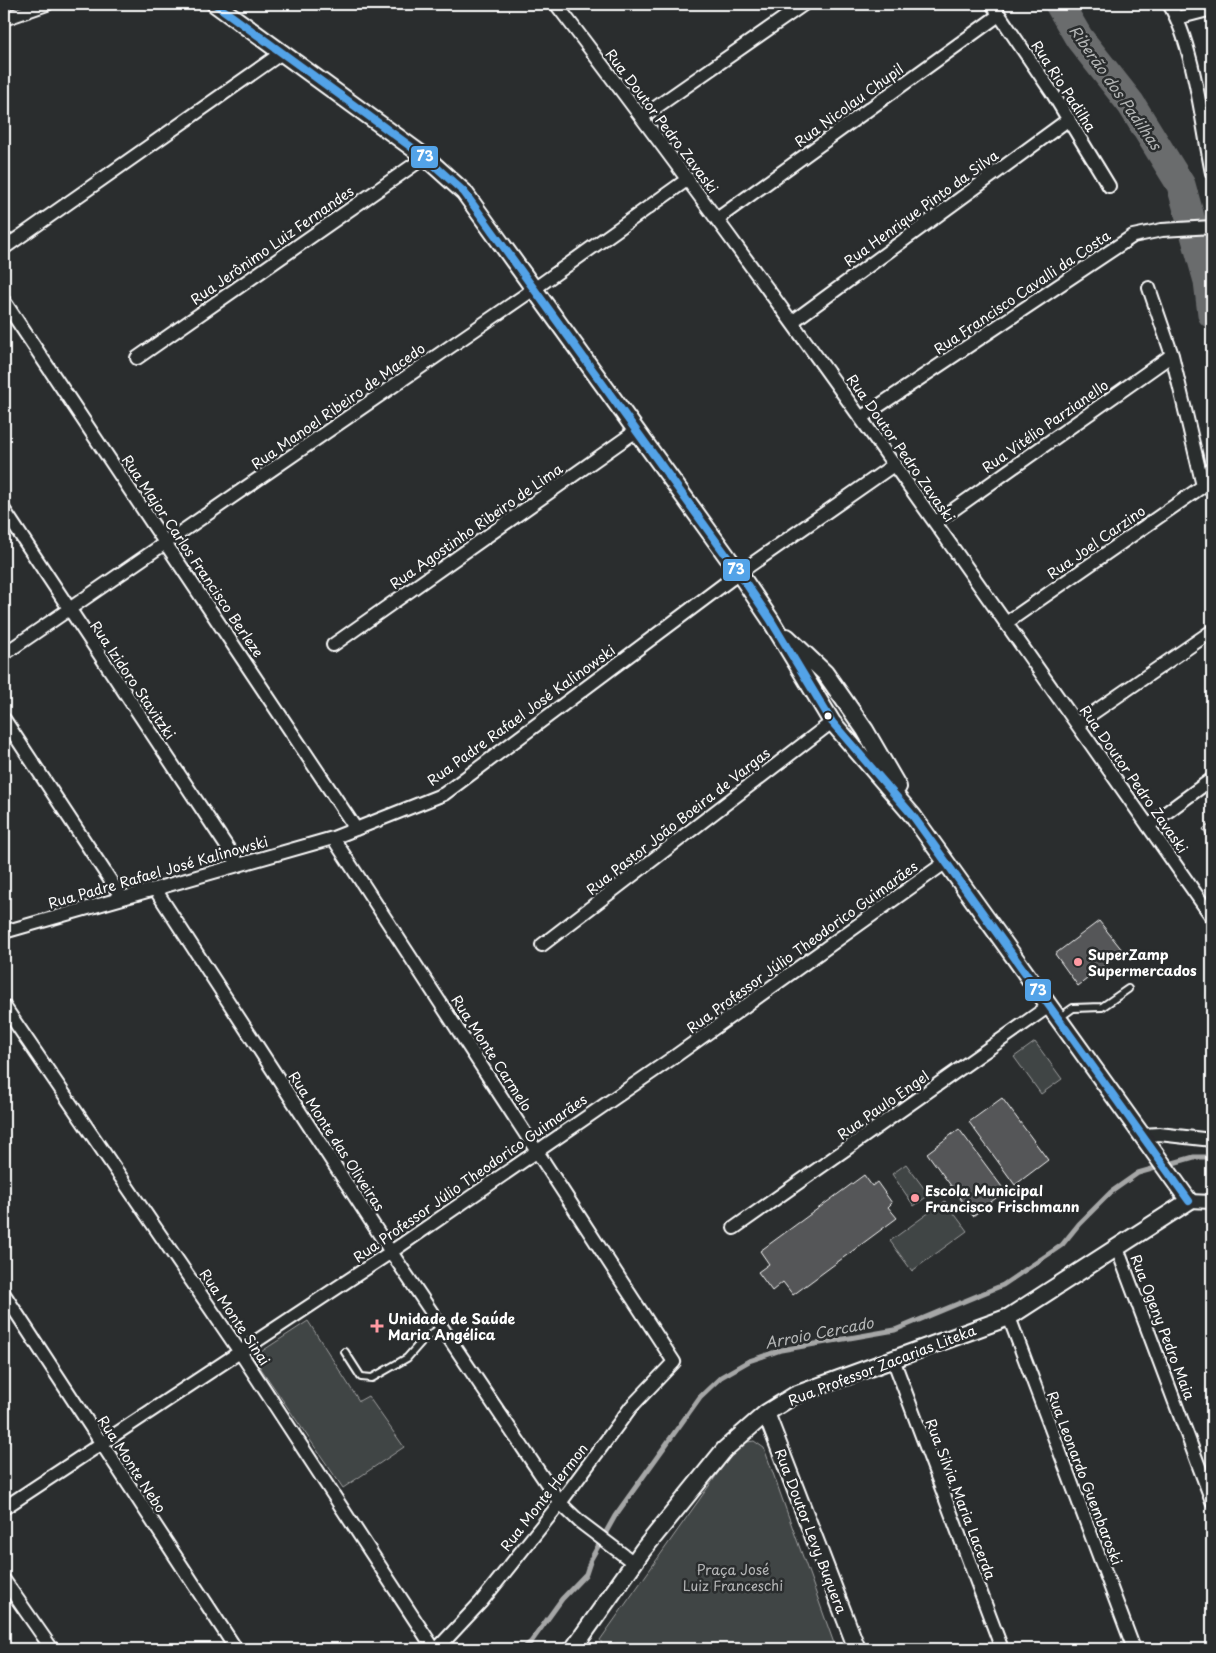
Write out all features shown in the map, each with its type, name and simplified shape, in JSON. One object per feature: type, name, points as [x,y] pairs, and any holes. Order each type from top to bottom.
[{"type":"street","points":[[4,19],[47,4]]},
{"type":"street","points":[[215,4],[425,157],[464,192],[770,619],[832,722],[914,816]]},
{"type":"street","name":"Rua Doutor Pedro Zavaski","points":[[556,4],[688,179],[862,417],[1212,917]]},
{"type":"street","points":[[642,117],[804,4]]},
{"type":"street","name":"Rua Rio Padilha","points":[[992,4],[1069,119],[1109,186]]},
{"type":"street","points":[[1169,4],[1178,18],[1187,50],[1212,173]]},
{"type":"street","points":[[1178,18],[1212,9]]},
{"type":"street","name":"Rua Nicolau Chupil","points":[[717,220],[999,15]]},
{"type":"street","points":[[4,248],[283,52]]},
{"type":"street","name":"Rua Henrique Pinto da Silva","points":[[792,322],[1069,119]]},
{"type":"street","name":"Rua Jerônimo Luiz Fernandes","points":[[137,358],[425,157]]},
{"type":"street","name":"Rua Manoel Ribeiro de Macedo","points":[[4,654],[534,289],[688,179]]},
{"type":"street","name":"Rua Francisco Cavalli da Costa","points":[[862,417],[1133,236],[1162,230],[1212,227]]},
{"type":"street","points":[[1150,288],[1172,355]]},
{"type":"street","name":"Rua Major Carlos Francisco Berleze","points":[[4,301],[356,829]]},
{"type":"street","name":"Rua Joel Carzino","points":[[1006,623],[1202,486],[1172,355]]},
{"type":"street","name":"Rua Vitélio Parzianello","points":[[936,522],[1172,355]]},
{"type":"street","name":"Rua Agostinho Ribeiro de Lima","points":[[333,646],[636,431]]},
{"type":"street","name":"Rua Padre Rafael José Kalinowski","points":[[4,932],[333,838],[444,794],[738,573],[895,464]]},
{"type":"street","name":"Rua Izidoro Stavitzki","points":[[4,510],[68,610],[239,865]]},
{"type":"street","points":[[770,619],[825,673],[866,730],[914,816],[1189,1201],[1212,1202]]},
{"type":"street","points":[[1077,724],[1212,631]]},
{"type":"street","points":[[4,719],[122,898]]},
{"type":"street","name":"Rua Pastor João Boeira de Vargas","points":[[542,945],[832,722]]},
{"type":"street","points":[[1148,826],[1212,779]]},
{"type":"street","name":"Rua Monte Carmelo","points":[[333,838],[538,1150],[674,1362]]},
{"type":"street","name":"Rua Professor Júlio Theodorico Guimarães","points":[[4,1508],[391,1252],[674,1057],[946,862]]},
{"type":"street","name":"Rua Monte das Oliveiras","points":[[155,888],[391,1252],[560,1503],[580,1522],[634,1563]]},
{"type":"street","name":"Rua Monte Sinai","points":[[4,1006],[240,1352],[436,1649]]},
{"type":"street","name":"Rua Paulo Engel","points":[[734,1228],[1053,1012]]},
{"type":"street","points":[[1146,1142],[1159,1134],[1212,1140]]},
{"type":"street","name":"Rua Professor Zacarias Liteka","points":[[573,1649],[634,1563],[724,1450],[766,1413],[795,1395],[1008,1317],[1189,1201]]},
{"type":"street","name":"Rua Ogeny Pedro Maia","points":[[1117,1248],[1212,1501]]},
{"type":"street","name":"Rua Monte Nebo","points":[[4,1294],[236,1649]]},
{"type":"street","name":"Rua Leonardo Guembaroski","points":[[1008,1317],[1134,1649]]},
{"type":"street","name":"Rua Silvia Maria Lacerda","points":[[893,1359],[1002,1649]]},
{"type":"street","name":"Rua Monte Hermon","points":[[436,1649],[481,1602],[560,1503],[631,1407],[674,1362]]},
{"type":"street","name":"Rua Doutor Levy Buquera","points":[[766,1413],[857,1649]]},
{"type":"street","points":[[4,1580],[52,1649]]},
{"type":"lane","points":[[1053,1012],[1073,1008],[1102,1007],[1128,989]]},
{"type":"lane","points":[[344,1352],[361,1377],[372,1378],[407,1358],[422,1341],[441,1327]]},
{"type":"green space","points":[[1035,1042],[1062,1079],[1041,1094],[1014,1057]]},
{"type":"green space","points":[[906,1164],[929,1195],[914,1206],[892,1174]]},
{"type":"green space","points":[[945,1201],[967,1231],[912,1271],[890,1241]]},
{"type":"green space","points":[[308,1321],[359,1401],[368,1396],[404,1447],[343,1488],[253,1357]]},
{"type":"green space","name":"Praça José Luiz Franceschi","points":[[754,1441],[764,1448],[836,1649],[605,1649],[600,1640],[733,1452],[742,1443]]},
{"type":"building","points":[[1212,823],[1212,843],[1203,829]]},
{"type":"building","points":[[1099,921],[1123,951],[1078,986],[1055,954]]},
{"type":"building","points":[[1002,1098],[1048,1160],[1015,1185],[969,1122]]},
{"type":"building","points":[[959,1129],[1005,1191],[973,1216],[927,1153]]},
{"type":"building","points":[[864,1175],[872,1186],[877,1182],[892,1203],[888,1207],[897,1218],[793,1295],[783,1282],[772,1291],[758,1272],[769,1264],[760,1251]]},
{"type":"waterway","name":"Riberão dos Padilhas","points":[[1059,4],[1079,38],[1131,104],[1181,185],[1208,281],[1212,314]]},
{"type":"waterway","name":"Arroio Cercado","points":[[523,1649],[531,1642],[562,1599],[586,1574],[591,1559],[615,1516],[700,1397],[721,1377],[749,1361],[781,1350],[895,1330],[1003,1285],[1062,1245],[1079,1224],[1111,1192],[1138,1173],[1194,1157],[1212,1157]]},
{"type":"transit line","name":"73","points":[[215,4],[425,157],[464,192],[739,573],[770,619],[832,722],[913,816],[1189,1201]]},
{"type":"place","name":"SuperZamp Supermercados","points":[[1078,962]]},
{"type":"place","name":"Escola Municipal Francisco Frischmann","points":[[915,1198]]},
{"type":"place","name":"Unidade de Saúde Maria Angélica","points":[[377,1326]]}]
